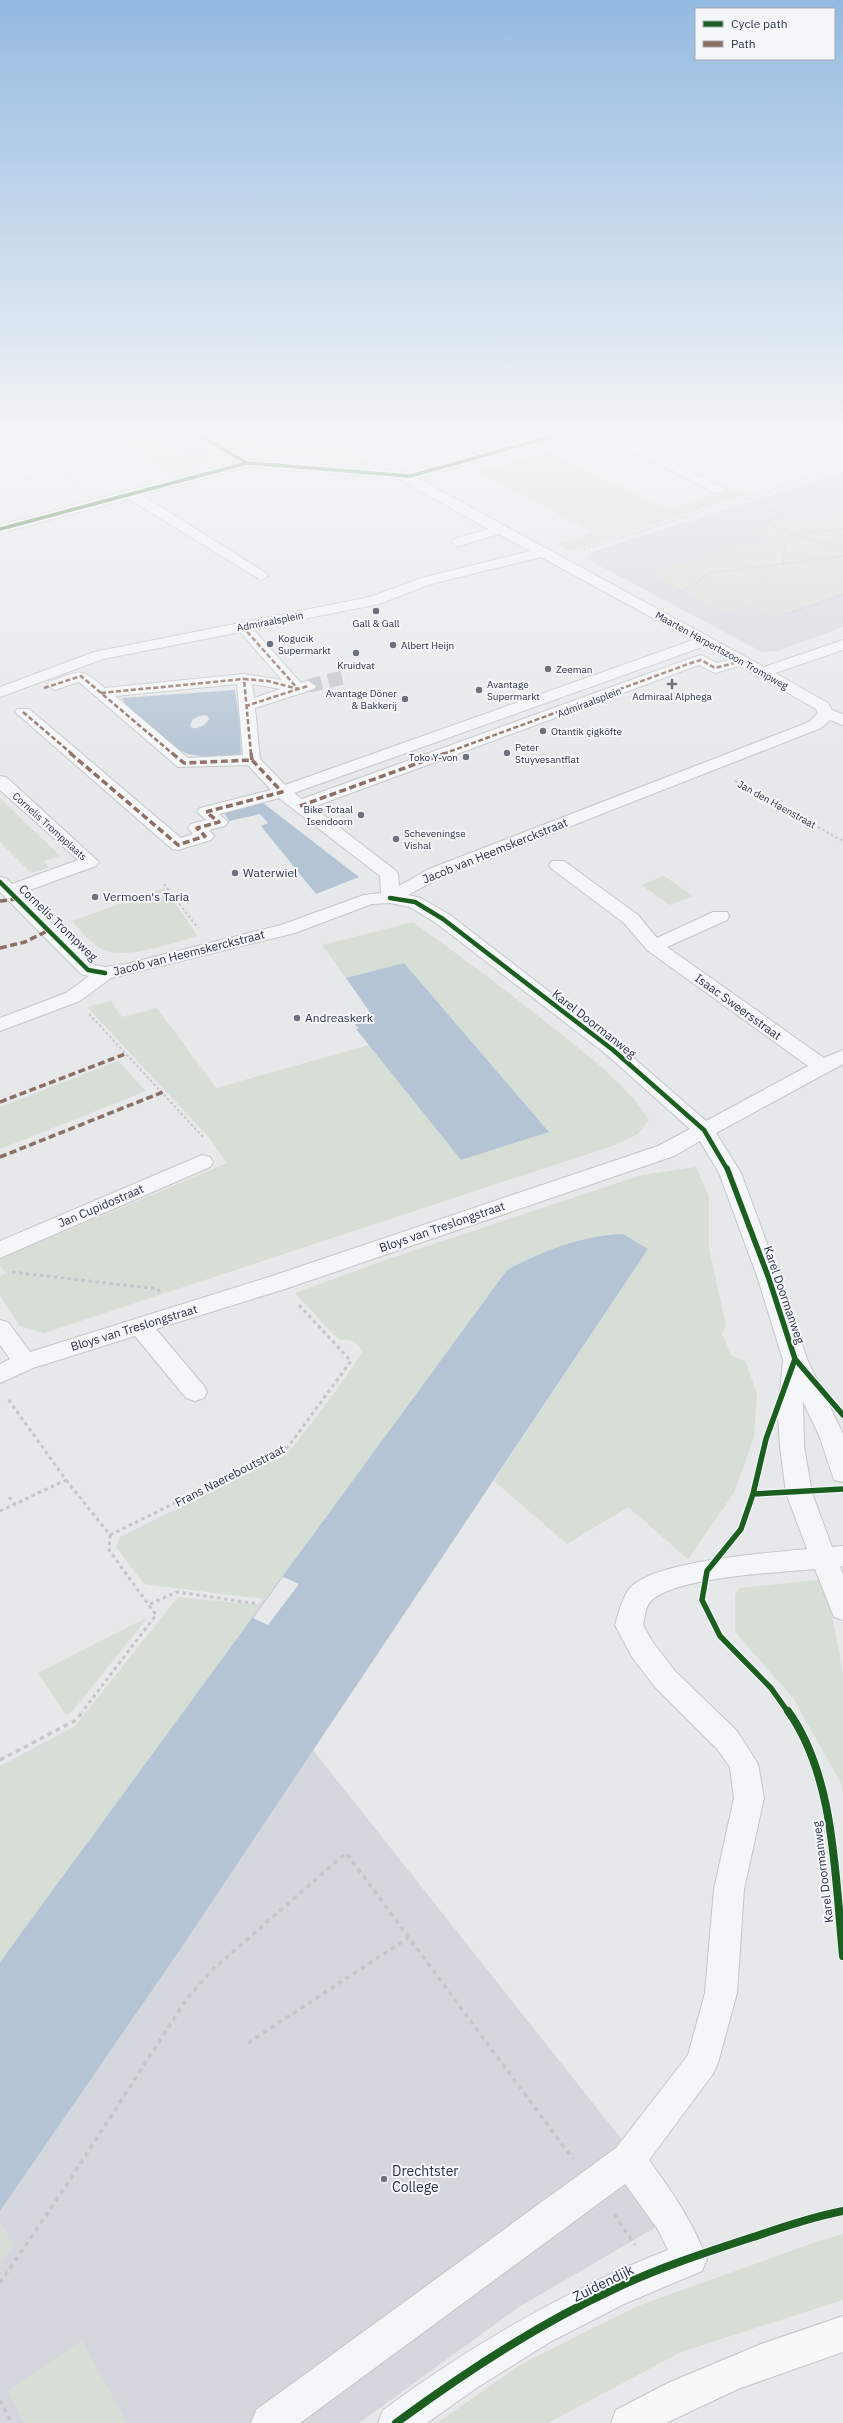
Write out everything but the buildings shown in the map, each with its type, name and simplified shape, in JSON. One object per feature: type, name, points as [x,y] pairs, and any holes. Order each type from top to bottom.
[{"type":"main road","points":[[629,2423],[668,2401],[751,2364],[843,2334]]},
{"type":"street","points":[[218,549],[261,576]]},
{"type":"street","name":"Maarten Harpertszoon Trompweg","points":[[534,549],[763,672],[822,706],[826,713],[843,720]]},
{"type":"street","name":"Admiraalsplein","points":[[40,685],[58,670],[99,655],[374,601],[426,581],[480,568],[547,556]]},
{"type":"street","name":"Admiraalsplein","points":[[245,629],[303,688]]},
{"type":"street","name":"Admiraalsplein","points":[[23,712],[178,845],[205,836],[197,828],[219,822],[206,812],[282,792],[705,641]]},
{"type":"street","points":[[763,672],[843,645]]},
{"type":"street","name":"Admiraalsplein","points":[[300,806],[701,660],[716,668],[742,661]]},
{"type":"street","name":"Admiraalsplein","points":[[3,686],[40,685],[81,676],[184,763],[252,760]]},
{"type":"street","points":[[244,679],[252,760],[282,792],[389,874],[390,898]]},
{"type":"street","points":[[101,693],[244,679],[268,681],[303,688]]},
{"type":"street","points":[[246,706],[303,688]]},
{"type":"street","name":"Jacob van Heemskerckstraat","points":[[0,1025],[73,997],[105,973],[288,929],[370,900],[390,898],[435,873],[815,725],[823,719],[826,713]]},
{"type":"street","name":"Cornelis Trompplaats","points":[[0,781],[90,862],[5,887]]},
{"type":"street","name":"Isaac Sweersstraat","points":[[558,865],[631,919],[654,946],[823,1068]]},
{"type":"street","name":"Cornelis Trompweg","points":[[5,887],[88,970],[105,973]]},
{"type":"street","name":"Karel Doormanweg","points":[[390,898],[415,902],[443,919],[613,1050],[704,1130],[730,1173],[768,1276],[795,1359],[832,1435],[843,1473]]},
{"type":"street","points":[[654,946],[720,916]]},
{"type":"street","name":"Bloys van Treslongstraat","points":[[2,1384],[26,1362],[141,1327],[666,1151],[843,1056]]},
{"type":"street","name":"Jan Cupidostraat","points":[[0,1250],[202,1162]]},
{"type":"street","points":[[141,1327],[195,1392]]},
{"type":"street","points":[[0,1328],[26,1362]]},
{"type":"street","name":"Karel Doormanweg","points":[[795,1359],[790,1416],[792,1446],[799,1493],[834,1557],[843,1608]]},
{"type":"street","points":[[269,2423],[594,2187],[628,2160],[702,2063],[721,1993],[728,1889],[749,1798],[744,1764],[727,1740],[665,1679],[642,1649],[629,1625],[634,1605],[644,1591],[665,1581],[707,1571],[834,1557]]},
{"type":"street","name":"Zuidendijk","points":[[396,2423],[430,2398],[530,2334],[588,2302],[648,2274],[690,2259],[668,2216],[628,2160]]},
{"type":"path","points":[[547,556],[571,549]]},
{"type":"path","points":[[782,564],[785,549]]},
{"type":"path","points":[[660,597],[689,588],[709,573],[843,556]]},
{"type":"path","points":[[785,614],[843,595]]},
{"type":"path","points":[[164,884],[213,947]]},
{"type":"path","points":[[73,997],[210,1144],[193,1151],[202,1162]]},
{"type":"path","points":[[5,1272],[158,1290],[174,1316]]},
{"type":"path","points":[[0,1760],[76,1720],[156,1615],[150,1604],[110,1550],[110,1536],[66,1480],[2,1384]]},
{"type":"path","points":[[0,1511],[66,1480]]},
{"type":"path","points":[[9,1497],[15,1504]]},
{"type":"path","points":[[150,1604],[177,1592],[259,1604]]},
{"type":"path","points":[[0,2283],[62,2192],[186,2000],[212,1970],[346,1852],[408,1938],[630,2235],[648,2274]]},
{"type":"path","points":[[248,2043],[408,1938]]},
{"type":"path","points":[[0,2400],[12,2423]]},
{"type":"shaded area","points":[[601,549],[843,549],[843,627],[778,651],[762,652],[587,559],[589,553]]},
{"type":"shaded area","points":[[723,549],[843,549],[843,593],[774,618],[749,605],[726,613],[649,573]]},
{"type":"shaded area","points":[[0,798],[60,856],[43,861],[49,868],[31,873],[0,842]]},
{"type":"shaded area","points":[[664,876],[693,896],[670,905],[641,885]]},
{"type":"shaded area","points":[[164,888],[198,936],[138,952],[114,953],[95,945],[72,921]]},
{"type":"shaded area","points":[[413,922],[529,1009],[589,1057],[622,1086],[649,1120],[638,1134],[612,1146],[44,1333],[20,1326],[0,1295],[0,1276],[6,1273],[0,1266],[0,1259],[227,1163],[207,1135],[87,1007],[111,1001],[122,1017],[157,1008],[216,1088],[369,1045],[461,1160],[549,1132],[404,963],[346,978],[322,945]]},
{"type":"shaded area","points":[[118,1061],[146,1091],[0,1149],[0,1107]]},
{"type":"shaded area","points":[[696,1167],[709,1196],[709,1248],[726,1326],[722,1334],[731,1355],[745,1361],[757,1393],[754,1437],[734,1493],[688,1559],[628,1507],[567,1544],[494,1481],[648,1249],[558,1247],[532,1257],[507,1270],[0,1962],[0,1766],[75,1726],[178,1597],[258,1605],[263,1599],[144,1584],[116,1547],[120,1537],[287,1454],[331,1398],[363,1351],[354,1341],[338,1339],[295,1293],[391,1258],[642,1175]]},
{"type":"shaded area","points":[[825,1579],[843,1673],[843,1792],[841,1783],[793,1698],[735,1632],[735,1594],[740,1588]]},
{"type":"shaded area","points":[[148,1617],[71,1713],[66,1715],[38,1673]]},
{"type":"shaded area","points":[[313,1750],[680,2213],[519,2307],[359,2423],[0,2423],[0,2263],[13,2246],[0,2222],[0,2211]]},
{"type":"shaded area","points":[[0,2222],[13,2246],[0,2263]]},
{"type":"shaded area","points":[[843,2234],[843,2300],[681,2352],[548,2423],[437,2423],[520,2365],[643,2304],[816,2242]]},
{"type":"shaded area","points":[[82,2340],[127,2423],[24,2423],[8,2391]]},
{"type":"water","points":[[235,690],[240,726],[241,756],[206,757],[188,754],[172,747],[131,714],[122,698]],"holes":[[[207,715],[209,719],[201,727],[190,727],[192,720],[199,716]]]},
{"type":"water","points":[[263,803],[359,877],[316,894],[261,826],[268,823],[260,814],[229,821],[224,813]]},
{"type":"water","points":[[404,963],[549,1132],[461,1160],[356,1029],[359,1028],[355,1025],[354,1021],[371,1014],[346,978]]},
{"type":"water","points":[[623,1234],[648,1249],[177,1954],[0,2211],[0,1962],[507,1270],[535,1256],[563,1245],[607,1235]]},
{"type":"pier","points":[[283,1577],[299,1584],[268,1625],[253,1618]]},
{"type":"tunnel","points":[[308,686],[349,676]]},
{"type":"marked path","points":[[242,626],[298,689],[246,706]]},
{"type":"marked path","points":[[300,806],[691,663],[701,660],[715,668],[742,661]]},
{"type":"marked path","points":[[44,688],[81,676],[184,763],[252,760],[282,792],[206,812]]},
{"type":"marked path","points":[[101,693],[244,679]]},
{"type":"marked path","points":[[252,760],[244,679],[268,681],[298,689],[308,686]]},
{"type":"marked path","points":[[23,712],[178,845],[205,836],[197,828],[219,822],[206,812]]},
{"type":"marked path","points":[[0,901],[17,899]]},
{"type":"marked path","points":[[0,948],[14,943],[25,942],[49,930]]},
{"type":"marked path","points":[[0,1102],[125,1054]]},
{"type":"marked path","points":[[0,1157],[163,1092]]},
{"type":"cycle path","points":[[0,882],[88,970],[105,973]]},
{"type":"cycle path","points":[[390,898],[415,902],[443,919],[613,1050],[704,1130],[730,1173],[768,1276],[795,1359],[766,1439],[753,1494],[741,1529],[707,1571],[702,1600],[720,1636],[771,1688],[797,1724],[818,1773],[830,1836],[843,1956]]},
{"type":"cycle path","points":[[795,1359],[843,1415]]},
{"type":"cycle path","points":[[753,1494],[843,1489]]},
{"type":"cycle path","points":[[396,2423],[425,2401],[486,2360],[549,2322],[614,2289],[648,2274],[713,2250],[823,2215],[843,2211]]},
{"type":"place","name":"Gall & Gall","points":[[376,611]]},
{"type":"place","name":"Kogucik Supermarkt","points":[[270,644]]},
{"type":"place","name":"Albert Heijn","points":[[393,645]]},
{"type":"place","name":"Kruidvat","points":[[356,653]]},
{"type":"place","name":"Zeeman","points":[[548,669]]},
{"type":"place","name":"Admiraal Alphega","points":[[672,684]]},
{"type":"place","name":"Avantage Supermarkt","points":[[479,690]]},
{"type":"place","name":"Avantage Döner & Bakkerij","points":[[405,699]]},
{"type":"place","name":"Otantik çigköfte","points":[[543,731]]},
{"type":"place","name":"Peter Stuyvesantflat","points":[[507,753]]},
{"type":"place","name":"Toko Y-von","points":[[466,757]]},
{"type":"place","name":"Bike Totaal Isendoorn","points":[[361,815]]},
{"type":"place","name":"Scheveningse Vishal","points":[[396,839]]},
{"type":"place","name":"Waterwiel","points":[[235,873]]},
{"type":"place","name":"Vermoen's Taria","points":[[95,897]]},
{"type":"place","name":"Andreaskerk","points":[[297,1018]]},
{"type":"place","name":"Drechtster College","points":[[384,2179]]}]
